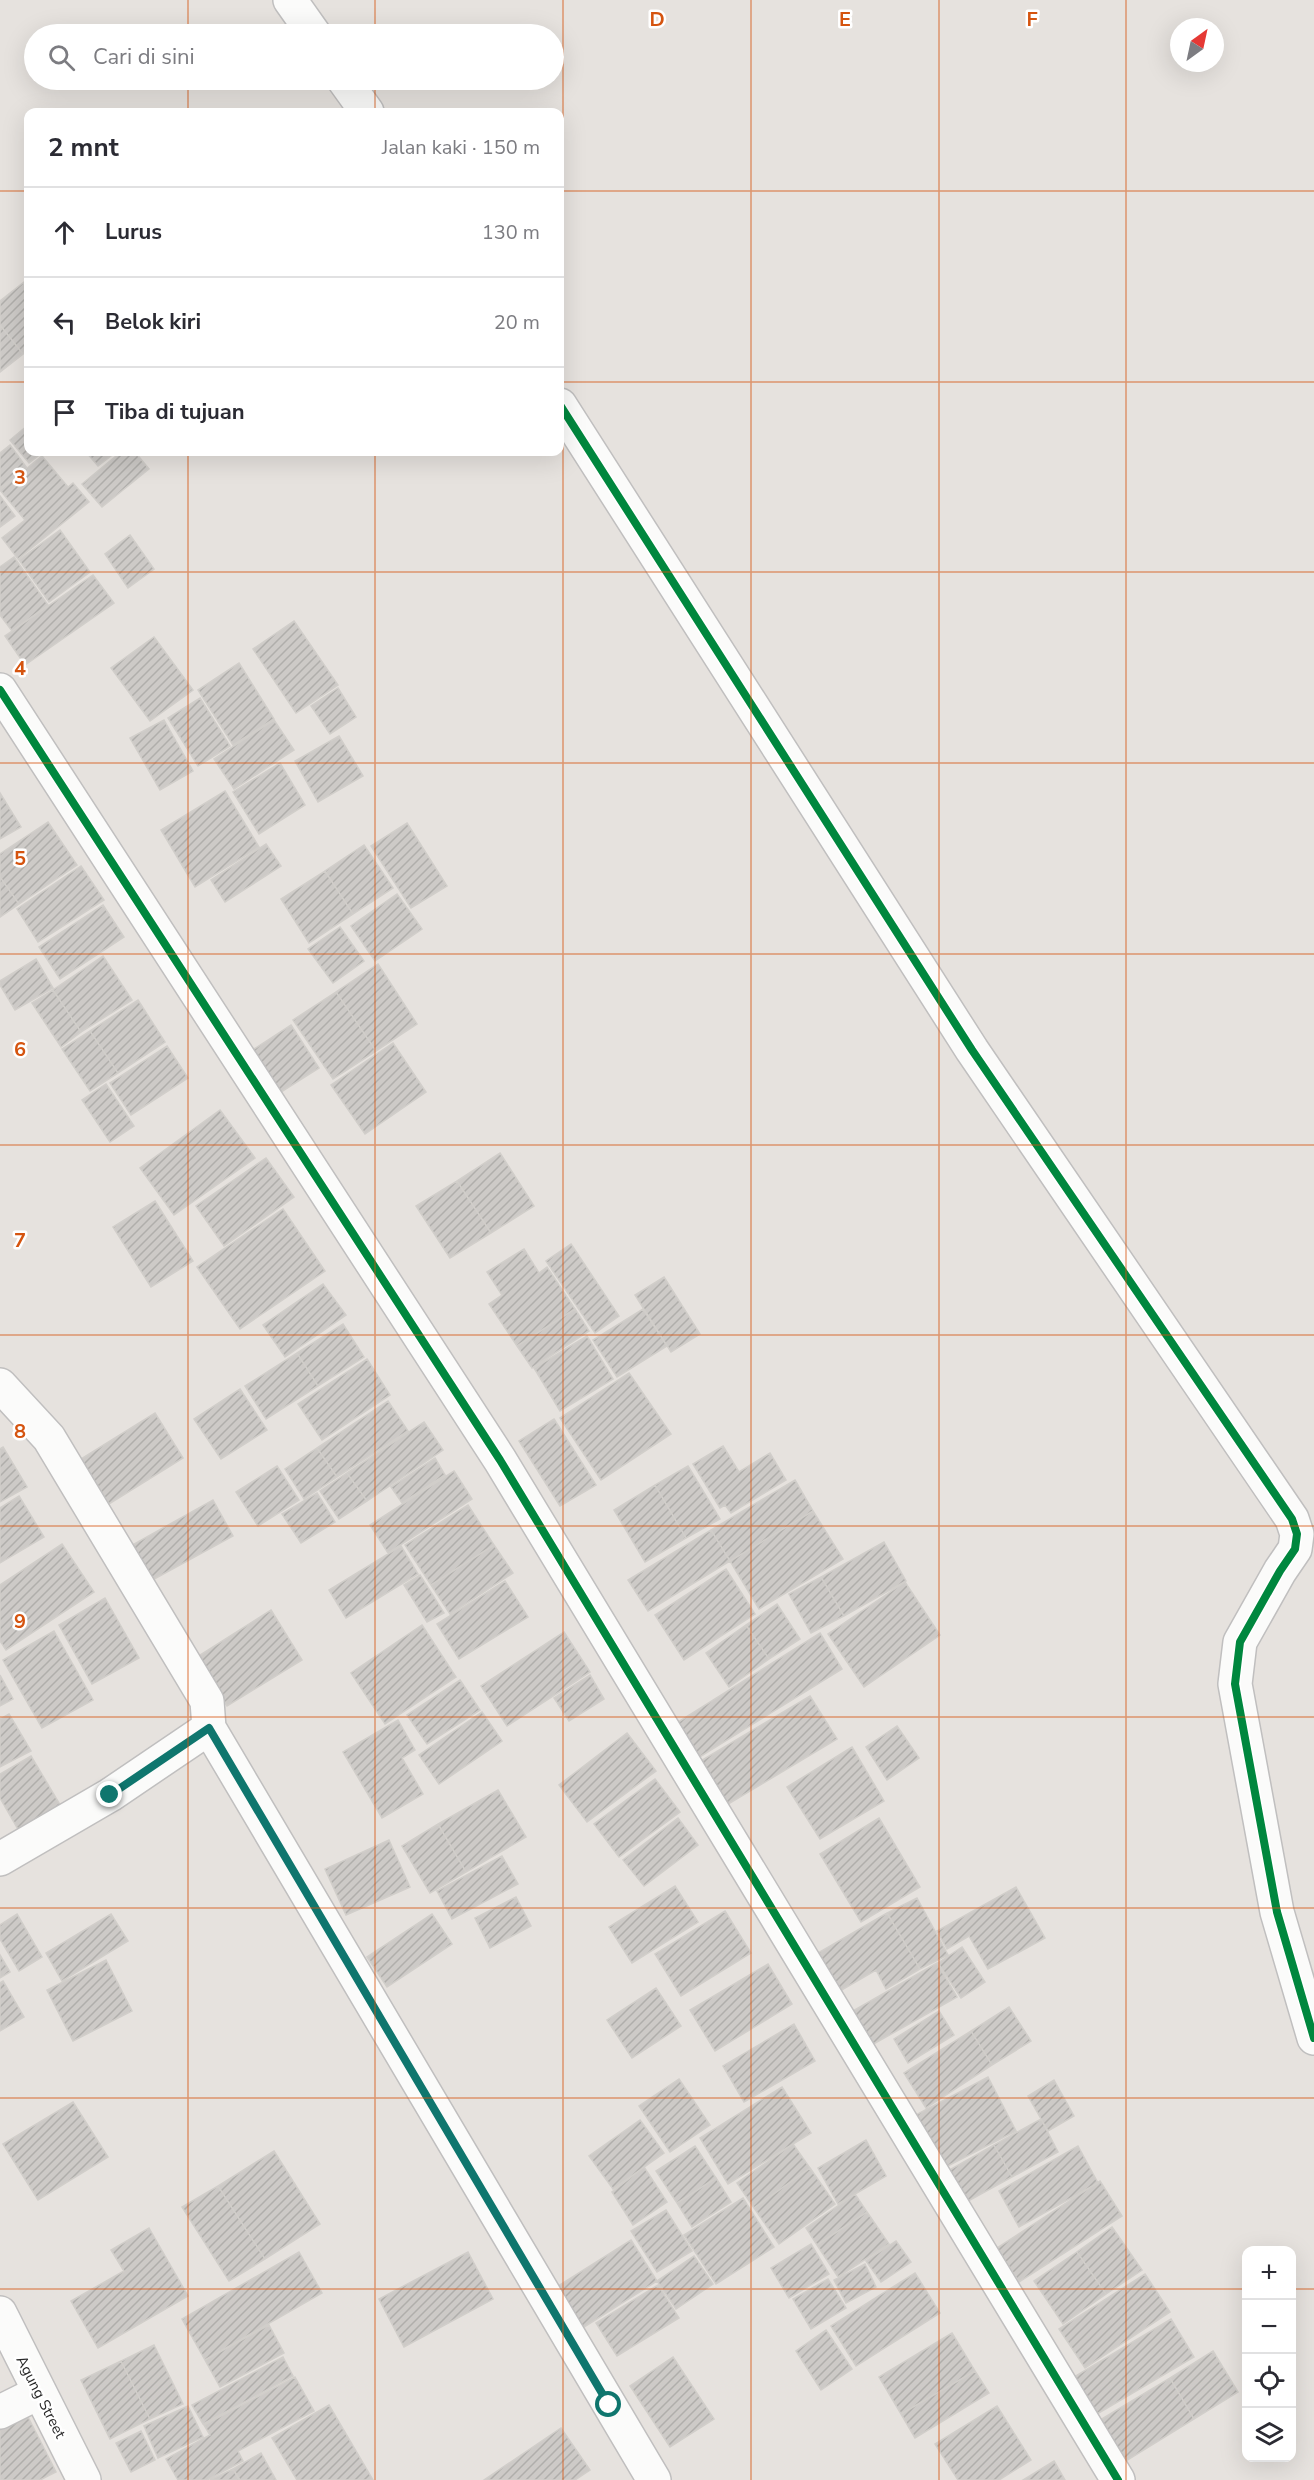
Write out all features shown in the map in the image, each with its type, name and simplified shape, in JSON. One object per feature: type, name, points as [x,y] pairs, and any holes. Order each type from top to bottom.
[{"type":"street","points":[[290,0],[307,24]]},
{"type":"street","points":[[352,90],[364,108]]},
{"type":"street","points":[[564,411],[972,1050],[1292,1519],[1298,1534],[1295,1549],[1240,1642],[1235,1684],[1277,1912],[1314,2038]]},
{"type":"street","points":[[0,690],[500,1460],[1118,2480]]},
{"type":"street","points":[[0,1385],[49,1438],[207,1701],[209,1728],[654,2480]]},
{"type":"street","points":[[0,1859],[110,1795],[209,1728]]},
{"type":"street","name":"Agung Street","points":[[0,2313],[38,2393],[84,2480]]},
{"type":"street","points":[[0,2412],[38,2393]]},
{"type":"building","points":[[24,282],[23,354],[0,325],[0,301]]},
{"type":"building","points":[[0,325],[23,354],[0,372]]},
{"type":"building","points":[[24,428],[24,456],[38,456],[29,463],[10,440]]},
{"type":"building","points":[[10,445],[27,468],[0,488],[0,453]]},
{"type":"building","points":[[42,456],[68,487],[73,483],[89,502],[18,559],[2,538],[25,520],[0,490]]},
{"type":"building","points":[[89,456],[111,456],[98,466]]},
{"type":"building","points":[[116,456],[138,456],[149,469],[102,507],[82,484]]},
{"type":"building","points":[[0,496],[15,516],[0,527]]},
{"type":"building","points":[[60,530],[90,572],[49,602],[19,560]]},
{"type":"building","points":[[130,535],[154,569],[128,588],[105,554]]},
{"type":"building","points":[[14,557],[48,605],[12,631],[0,615],[0,567]]},
{"type":"building","points":[[93,575],[114,603],[25,665],[5,636]]},
{"type":"building","points":[[294,621],[338,685],[296,713],[253,649]]},
{"type":"building","points":[[154,637],[193,690],[150,721],[111,668]]},
{"type":"building","points":[[239,663],[274,719],[233,745],[198,690]]},
{"type":"building","points":[[338,688],[356,717],[330,734],[311,706]]},
{"type":"building","points":[[200,698],[230,746],[198,766],[168,718]]},
{"type":"building","points":[[164,720],[193,771],[160,790],[130,738]]},
{"type":"building","points":[[274,720],[294,750],[234,789],[214,759]]},
{"type":"building","points":[[339,736],[363,776],[318,802],[295,761]]},
{"type":"building","points":[[280,763],[305,805],[259,834],[233,792]]},
{"type":"building","points":[[225,791],[259,847],[195,887],[161,830]]},
{"type":"building","points":[[0,793],[21,827],[0,839]]},
{"type":"building","points":[[48,822],[77,865],[19,904],[0,877],[0,854]]},
{"type":"building","points":[[407,823],[447,886],[411,908],[371,846]]},
{"type":"building","points":[[266,844],[281,866],[225,902],[211,880]]},
{"type":"building","points":[[364,845],[393,888],[353,914],[325,871]]},
{"type":"building","points":[[81,866],[104,900],[38,942],[17,909]]},
{"type":"building","points":[[325,871],[353,914],[309,943],[281,899]]},
{"type":"building","points":[[0,877],[19,904],[0,917]]},
{"type":"building","points":[[397,894],[422,929],[375,961],[351,926]]},
{"type":"building","points":[[103,905],[124,937],[60,979],[39,947]]},
{"type":"building","points":[[340,927],[364,961],[333,983],[308,949]]},
{"type":"building","points":[[103,956],[132,1000],[81,1032],[53,990]]},
{"type":"building","points":[[36,959],[53,988],[15,1010],[0,985],[0,981]]},
{"type":"building","points":[[378,964],[417,1024],[376,1051],[336,992]]},
{"type":"building","points":[[53,990],[81,1032],[61,1047],[32,1003]]},
{"type":"building","points":[[336,992],[376,1051],[333,1079],[293,1020]]},
{"type":"building","points":[[138,1000],[165,1042],[118,1073],[90,1031]]},
{"type":"building","points":[[291,1025],[319,1068],[278,1094],[251,1051]]},
{"type":"building","points":[[90,1031],[118,1073],[90,1091],[62,1049]]},
{"type":"building","points":[[393,1043],[426,1092],[365,1134],[331,1085]]},
{"type":"building","points":[[167,1046],[188,1078],[131,1115],[110,1083]]},
{"type":"building","points":[[106,1084],[134,1126],[110,1142],[82,1100]]},
{"type":"building","points":[[220,1110],[255,1158],[174,1215],[140,1168]]},
{"type":"building","points":[[500,1153],[534,1206],[491,1233],[457,1181]]},
{"type":"building","points":[[266,1158],[294,1197],[224,1246],[196,1206]]},
{"type":"building","points":[[457,1181],[491,1233],[450,1258],[416,1206]]},
{"type":"building","points":[[155,1201],[193,1261],[151,1287],[113,1227]]},
{"type":"building","points":[[283,1209],[325,1271],[240,1329],[197,1267]]},
{"type":"building","points":[[571,1244],[619,1316],[595,1333],[546,1261]]},
{"type":"building","points":[[524,1249],[539,1273],[547,1267],[575,1309],[517,1346],[489,1304],[502,1295],[487,1272]]},
{"type":"building","points":[[664,1277],[700,1334],[671,1352],[635,1295]]},
{"type":"building","points":[[323,1284],[346,1315],[285,1357],[263,1325]]},
{"type":"building","points":[[575,1309],[589,1331],[532,1368],[517,1346]]},
{"type":"building","points":[[643,1309],[667,1346],[617,1377],[593,1340]]},
{"type":"building","points":[[343,1324],[364,1357],[318,1386],[297,1353]]},
{"type":"building","points":[[587,1336],[613,1379],[560,1411],[534,1368]]},
{"type":"building","points":[[297,1353],[318,1386],[266,1419],[245,1386]]},
{"type":"building","points":[[367,1359],[390,1395],[322,1440],[298,1404]]},
{"type":"building","points":[[629,1373],[671,1434],[601,1480],[560,1418]]},
{"type":"building","points":[[240,1389],[267,1430],[221,1459],[194,1419]]},
{"type":"building","points":[[388,1401],[408,1431],[337,1477],[317,1448]]},
{"type":"building","points":[[155,1413],[183,1458],[109,1504],[81,1459]]},
{"type":"building","points":[[554,1419],[596,1485],[560,1506],[519,1441]]},
{"type":"building","points":[[424,1422],[443,1450],[367,1501],[347,1473]]},
{"type":"building","points":[[723,1446],[739,1472],[770,1453],[786,1480],[731,1513],[725,1505],[720,1508],[693,1464]]},
{"type":"building","points":[[3,1447],[27,1487],[0,1502],[0,1449]]},
{"type":"building","points":[[317,1448],[337,1477],[304,1499],[285,1469]]},
{"type":"building","points":[[435,1458],[445,1475],[402,1503],[391,1487]]},
{"type":"building","points":[[277,1466],[299,1500],[258,1526],[236,1492]]},
{"type":"building","points":[[688,1466],[720,1519],[686,1538],[655,1485]]},
{"type":"building","points":[[454,1471],[472,1499],[388,1553],[370,1525]]},
{"type":"building","points":[[347,1473],[367,1501],[339,1519],[320,1491]]},
{"type":"building","points":[[795,1480],[813,1511],[730,1561],[711,1530]]},
{"type":"building","points":[[655,1485],[686,1538],[645,1562],[614,1510]]},
{"type":"building","points":[[317,1493],[335,1522],[301,1543],[282,1514]]},
{"type":"building","points":[[19,1496],[44,1537],[0,1563],[0,1508]]},
{"type":"building","points":[[213,1500],[233,1536],[147,1583],[127,1548]]},
{"type":"building","points":[[468,1505],[494,1545],[431,1585],[405,1545]]},
{"type":"building","points":[[813,1511],[843,1559],[759,1609],[730,1561]]},
{"type":"building","points":[[711,1530],[730,1561],[648,1611],[628,1580]]},
{"type":"building","points":[[884,1542],[906,1581],[844,1616],[821,1577]]},
{"type":"building","points":[[62,1544],[94,1592],[6,1650],[0,1641],[0,1585]]},
{"type":"building","points":[[494,1545],[513,1573],[450,1614],[431,1585]]},
{"type":"building","points":[[401,1546],[418,1574],[346,1618],[329,1590]]},
{"type":"building","points":[[726,1569],[755,1614],[684,1660],[655,1615]]},
{"type":"building","points":[[420,1575],[444,1613],[427,1622],[404,1585]]},
{"type":"building","points":[[821,1577],[844,1616],[811,1633],[789,1594]]},
{"type":"building","points":[[505,1581],[528,1617],[459,1659],[437,1624]]},
{"type":"building","points":[[905,1582],[940,1635],[864,1687],[828,1634]]},
{"type":"building","points":[[105,1598],[139,1658],[92,1684],[59,1625]]},
{"type":"building","points":[[777,1604],[800,1639],[769,1659],[746,1625]]},
{"type":"building","points":[[271,1610],[302,1660],[227,1706],[197,1657]]},
{"type":"building","points":[[422,1625],[456,1677],[385,1724],[351,1673]]},
{"type":"building","points":[[746,1625],[769,1659],[729,1687],[706,1653]]},
{"type":"building","points":[[54,1631],[93,1700],[42,1728],[3,1660]]},
{"type":"building","points":[[564,1632],[590,1672],[507,1726],[481,1686]]},
{"type":"building","points":[[820,1633],[842,1669],[698,1758],[675,1724]]},
{"type":"building","points":[[0,1675],[13,1699],[0,1706]]},
{"type":"building","points":[[590,1675],[604,1699],[569,1721],[554,1698]]},
{"type":"building","points":[[460,1680],[480,1710],[427,1744],[407,1715]]},
{"type":"building","points":[[810,1696],[837,1739],[725,1806],[699,1762]]},
{"type":"building","points":[[482,1712],[502,1741],[439,1784],[419,1755]]},
{"type":"building","points":[[9,1714],[31,1751],[0,1767],[0,1719]]},
{"type":"building","points":[[398,1720],[415,1750],[402,1758],[423,1794],[382,1818],[343,1752]]},
{"type":"building","points":[[897,1726],[919,1758],[887,1780],[866,1747]]},
{"type":"building","points":[[627,1733],[656,1771],[587,1822],[559,1785]]},
{"type":"building","points":[[852,1747],[884,1801],[820,1839],[787,1787]]},
{"type":"building","points":[[31,1756],[65,1813],[23,1838],[0,1798],[0,1774]]},
{"type":"building","points":[[655,1779],[680,1812],[619,1857],[594,1824]]},
{"type":"building","points":[[498,1790],[526,1837],[466,1872],[438,1824]]},
{"type":"building","points":[[678,1818],[698,1845],[644,1886],[623,1860]]},
{"type":"building","points":[[879,1818],[920,1887],[861,1922],[820,1854]]},
{"type":"building","points":[[438,1824],[466,1872],[430,1893],[402,1846]]},
{"type":"building","points":[[389,1840],[410,1887],[346,1915],[325,1869]]},
{"type":"building","points":[[502,1856],[518,1884],[452,1919],[437,1891]]},
{"type":"building","points":[[675,1886],[698,1922],[632,1963],[609,1927]]},
{"type":"building","points":[[1016,1887],[1045,1938],[988,1969],[969,1936],[947,1949],[937,1931]]},
{"type":"building","points":[[516,1897],[531,1926],[490,1948],[475,1918]]},
{"type":"building","points":[[917,1898],[948,1955],[920,1969],[887,1913]]},
{"type":"building","points":[[725,1911],[751,1953],[681,1996],[655,1954]]},
{"type":"building","points":[[887,1913],[920,1969],[886,1989],[876,1970],[840,1991],[818,1953]]},
{"type":"building","points":[[17,1914],[42,1957],[19,1971],[0,1939],[0,1925]]},
{"type":"building","points":[[111,1914],[128,1941],[62,1981],[46,1953]]},
{"type":"building","points":[[432,1914],[452,1944],[387,1987],[367,1957]]},
{"type":"building","points":[[962,1947],[985,1982],[961,1998],[938,1963]]},
{"type":"building","points":[[0,1955],[10,1972],[0,1978]]},
{"type":"building","points":[[106,1960],[132,2011],[73,2041],[47,1990]]},
{"type":"building","points":[[937,1963],[957,1997],[870,2046],[851,2012]]},
{"type":"building","points":[[768,1964],[792,2004],[715,2051],[690,2010]]},
{"type":"building","points":[[3,1981],[24,2017],[0,2031],[0,1983]]},
{"type":"building","points":[[656,1988],[681,2026],[632,2058],[607,2020]]},
{"type":"building","points":[[1009,2007],[1031,2041],[992,2065],[971,2031]]},
{"type":"building","points":[[939,2011],[954,2035],[908,2063],[894,2039]]},
{"type":"building","points":[[794,2024],[815,2061],[744,2102],[723,2066]]},
{"type":"building","points":[[971,2031],[992,2065],[926,2108],[904,2073]]},
{"type":"building","points":[[988,2077],[1016,2131],[938,2171],[910,2118]]},
{"type":"building","points":[[679,2079],[710,2125],[670,2152],[639,2106]]},
{"type":"building","points":[[1054,2080],[1074,2116],[1048,2131],[1028,2096]]},
{"type":"building","points":[[782,2087],[811,2133],[728,2184],[700,2138]]},
{"type":"building","points":[[73,2102],[108,2157],[38,2200],[3,2144]]},
{"type":"building","points":[[1041,2119],[1058,2152],[1012,2177],[994,2145]]},
{"type":"building","points":[[640,2120],[664,2153],[613,2189],[589,2156]]},
{"type":"building","points":[[866,2140],[886,2176],[838,2204],[818,2168]]},
{"type":"building","points":[[793,2144],[810,2168],[754,2208],[737,2183]]},
{"type":"building","points":[[994,2145],[1012,2177],[961,2205],[944,2173]]},
{"type":"building","points":[[695,2146],[716,2178],[677,2203],[656,2171]]},
{"type":"building","points":[[1078,2146],[1098,2183],[1019,2227],[999,2191]]},
{"type":"building","points":[[274,2151],[320,2224],[265,2259],[218,2186]]},
{"type":"building","points":[[644,2167],[667,2202],[633,2225],[612,2192]]},
{"type":"building","points":[[810,2168],[835,2204],[779,2244],[754,2208]]},
{"type":"building","points":[[716,2178],[731,2202],[692,2227],[677,2203]]},
{"type":"building","points":[[1100,2181],[1122,2216],[1019,2282],[997,2248]]},
{"type":"building","points":[[218,2186],[265,2259],[229,2281],[182,2207]]},
{"type":"building","points":[[855,2194],[867,2212],[817,2245],[806,2228]]},
{"type":"building","points":[[743,2198],[774,2247],[716,2284],[684,2235]]},
{"type":"building","points":[[666,2210],[692,2251],[657,2272],[631,2231]]},
{"type":"building","points":[[867,2212],[889,2244],[838,2277],[817,2245]]},
{"type":"building","points":[[1112,2227],[1142,2270],[1106,2294],[1077,2252]]},
{"type":"building","points":[[149,2228],[188,2296],[98,2348],[71,2301],[124,2271],[111,2250]]},
{"type":"building","points":[[631,2240],[657,2281],[581,2329],[555,2288]]},
{"type":"building","points":[[896,2241],[911,2262],[881,2282],[866,2261]]},
{"type":"building","points":[[811,2244],[829,2274],[789,2298],[771,2268]]},
{"type":"building","points":[[299,2252],[322,2293],[205,2360],[182,2319]]},
{"type":"building","points":[[468,2252],[493,2299],[404,2347],[379,2299]]},
{"type":"building","points":[[1077,2252],[1106,2294],[1063,2324],[1034,2281]]},
{"type":"building","points":[[694,2256],[713,2284],[676,2309],[657,2281]]},
{"type":"building","points":[[865,2264],[876,2287],[846,2303],[834,2280]]},
{"type":"building","points":[[915,2273],[940,2313],[856,2366],[831,2326]]},
{"type":"building","points":[[1145,2274],[1170,2312],[1085,2368],[1059,2329]]},
{"type":"building","points":[[828,2279],[846,2308],[811,2329],[793,2299]]},
{"type":"building","points":[[658,2285],[679,2318],[617,2356],[596,2323]]},
{"type":"building","points":[[1171,2319],[1194,2357],[1092,2417],[1069,2380]]},
{"type":"building","points":[[269,2325],[284,2353],[220,2387],[205,2360]]},
{"type":"building","points":[[826,2330],[852,2369],[821,2390],[796,2351]]},
{"type":"building","points":[[952,2333],[975,2371],[901,2414],[879,2377]]},
{"type":"building","points":[[154,2345],[183,2404],[150,2419],[121,2361]]},
{"type":"building","points":[[1213,2351],[1238,2392],[1194,2419],[1170,2378]]},
{"type":"building","points":[[283,2357],[293,2376],[203,2424],[192,2405]]},
{"type":"building","points":[[673,2357],[714,2419],[670,2447],[630,2386]]},
{"type":"building","points":[[121,2361],[150,2419],[110,2439],[81,2380]]},
{"type":"building","points":[[975,2371],[989,2393],[915,2438],[901,2414]]},
{"type":"building","points":[[295,2377],[314,2411],[238,2451],[243,2461],[207,2480],[178,2480],[166,2459],[210,2435],[204,2425]]},
{"type":"building","points":[[1170,2378],[1194,2419],[1121,2464],[1095,2423]]},
{"type":"building","points":[[329,2405],[373,2480],[297,2480],[272,2438]]},
{"type":"building","points":[[188,2406],[203,2437],[158,2458],[144,2426]]},
{"type":"building","points":[[997,2406],[1031,2460],[999,2480],[958,2480],[935,2444]]},
{"type":"building","points":[[26,2413],[56,2472],[40,2480],[0,2480],[0,2426]]},
{"type":"building","points":[[561,2428],[590,2470],[575,2480],[484,2480]]},
{"type":"building","points":[[141,2431],[155,2460],[131,2472],[116,2443]]},
{"type":"building","points":[[261,2453],[276,2480],[240,2480],[233,2469]]},
{"type":"building","points":[[1054,2461],[1065,2480],[1023,2480]]},
{"type":"building","points":[[233,2469],[239,2480],[210,2480]]},
{"type":"cycle path","points":[[564,411],[972,1050],[1292,1519],[1297,1534],[1295,1549],[1240,1642],[1235,1684],[1277,1912],[1314,2038]]},
{"type":"cycle path","points":[[0,690],[500,1460],[1118,2480]]},
{"type":"route","points":[[110,1795],[209,1728],[609,2405]]}]
